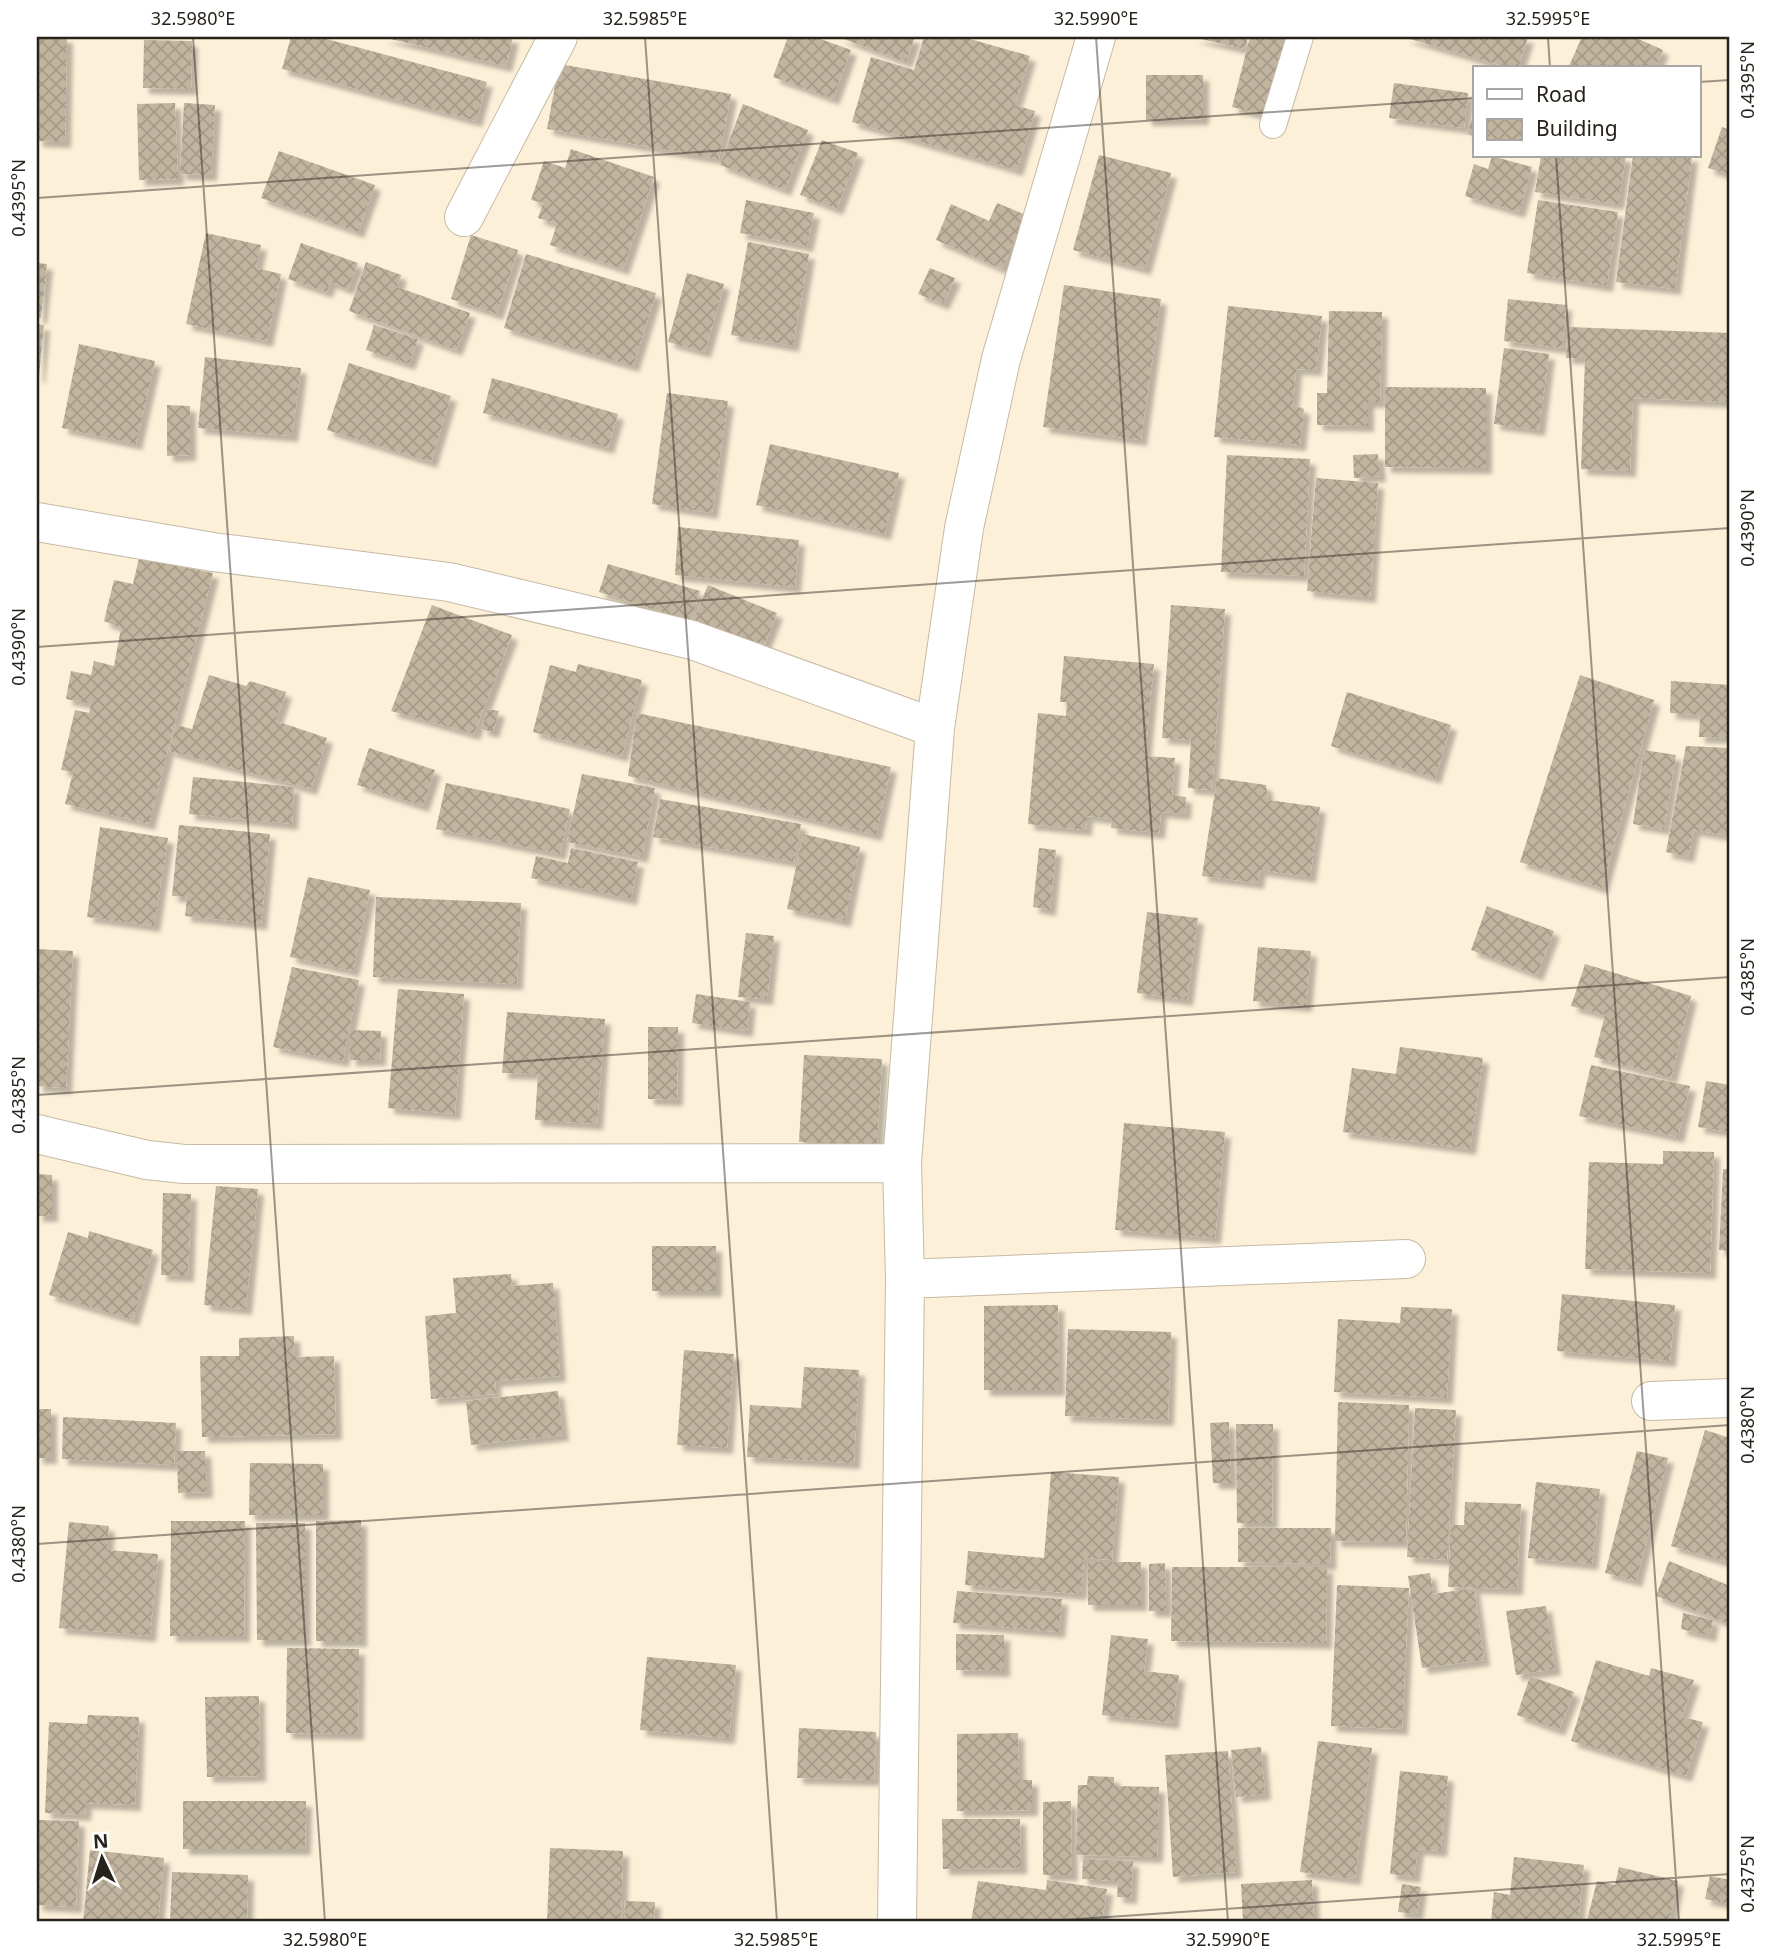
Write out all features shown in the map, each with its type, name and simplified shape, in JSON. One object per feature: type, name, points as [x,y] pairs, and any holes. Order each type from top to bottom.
[{"type":"street","points":[[464,217],[558,37]]},
{"type":"street","points":[[897,1922],[905,1279],[902,1163],[935,728],[964,528],[1001,359],[1096,37]]},
{"type":"street","points":[[37,522],[213,552],[449,582],[692,640],[935,728]]},
{"type":"street","points":[[37,1135],[147,1160],[184,1164],[902,1163]]},
{"type":"street","points":[[905,1279],[1406,1259]]},
{"type":"street","points":[[1651,1401],[1730,1398]]},
{"type":"lane","points":[[1273,125],[1300,37]]},
{"type":"building","points":[[37,37],[67,37],[65,142],[37,141]]},
{"type":"building","points":[[291,37],[319,37],[487,82],[476,121],[282,69]]},
{"type":"building","points":[[382,37],[513,37],[506,66]]},
{"type":"building","points":[[788,37],[815,37],[851,50],[833,99],[773,77]]},
{"type":"building","points":[[838,37],[915,37],[906,62]]},
{"type":"building","points":[[924,37],[963,37],[1030,56],[1015,105],[1035,111],[1017,170],[852,122],[871,57],[914,70]]},
{"type":"building","points":[[1192,37],[1248,37],[1245,49]]},
{"type":"building","points":[[1250,37],[1301,37],[1279,119],[1232,107]]},
{"type":"building","points":[[1403,37],[1528,37],[1519,66],[1503,66]]},
{"type":"building","points":[[1582,37],[1634,37],[1663,50],[1656,66],[1569,66]]},
{"type":"building","points":[[144,40],[192,41],[191,89],[143,88]]},
{"type":"building","points":[[559,64],[731,94],[719,159],[547,129]]},
{"type":"building","points":[[1146,75],[1203,75],[1203,119],[1146,120]]},
{"type":"building","points":[[1394,83],[1468,93],[1464,128],[1389,118]]},
{"type":"building","points":[[175,103],[178,179],[139,180],[137,104]]},
{"type":"building","points":[[184,103],[215,105],[211,175],[180,174]]},
{"type":"building","points":[[743,104],[808,130],[785,190],[720,165]]},
{"type":"building","points":[[1473,116],[1473,136],[1467,134]]},
{"type":"building","points":[[1722,127],[1730,130],[1730,175],[1708,168]]},
{"type":"building","points":[[822,140],[858,153],[837,209],[800,195]]},
{"type":"building","points":[[571,149],[654,177],[623,269],[550,245],[557,224],[538,218],[543,203],[531,200],[544,161],[565,168]]},
{"type":"building","points":[[279,151],[375,185],[358,232],[261,198]]},
{"type":"building","points":[[1099,155],[1171,173],[1145,269],[1073,250]]},
{"type":"building","points":[[1491,158],[1532,167],[1519,212],[1465,196],[1474,164],[1488,169]]},
{"type":"building","points":[[1541,158],[1626,158],[1618,204],[1535,192]]},
{"type":"building","points":[[1633,158],[1692,158],[1675,289],[1616,282]]},
{"type":"building","points":[[746,200],[814,213],[807,246],[740,233]]},
{"type":"building","points":[[1538,200],[1618,212],[1607,286],[1527,273]]},
{"type":"building","points":[[997,203],[1026,215],[1002,269],[936,240],[951,204],[989,221]]},
{"type":"building","points":[[206,233],[261,245],[256,268],[281,274],[267,341],[186,324]]},
{"type":"building","points":[[471,235],[518,250],[497,314],[451,299]]},
{"type":"building","points":[[748,242],[809,254],[793,346],[731,335]]},
{"type":"building","points":[[301,243],[358,263],[348,289],[330,282],[327,292],[288,279]]},
{"type":"building","points":[[526,254],[656,293],[633,366],[504,328]]},
{"type":"building","points":[[366,262],[401,275],[397,287],[470,313],[456,350],[349,311]]},
{"type":"building","points":[[37,263],[47,264],[41,318],[37,318]]},
{"type":"building","points":[[930,268],[955,278],[943,304],[918,294]]},
{"type":"building","points":[[687,273],[724,284],[705,352],[668,342]]},
{"type":"building","points":[[1064,285],[1161,299],[1141,440],[1043,427]]},
{"type":"building","points":[[1508,299],[1566,305],[1562,348],[1504,341]]},
{"type":"building","points":[[1228,306],[1322,316],[1316,370],[1296,369],[1293,405],[1304,409],[1300,445],[1214,437]]},
{"type":"building","points":[[1329,311],[1382,312],[1380,402],[1368,402],[1368,426],[1317,425],[1317,393],[1327,393]]},
{"type":"building","points":[[37,324],[44,325],[39,377],[37,377]]},
{"type":"building","points":[[374,325],[418,339],[409,364],[366,350]]},
{"type":"building","points":[[1568,327],[1730,333],[1730,402],[1633,398],[1630,471],[1581,469],[1585,358],[1566,358]]},
{"type":"building","points":[[79,344],[155,361],[136,444],[62,428]]},
{"type":"building","points":[[1504,348],[1549,354],[1539,430],[1494,424]]},
{"type":"building","points":[[205,357],[301,368],[292,436],[198,428]]},
{"type":"building","points":[[349,363],[451,396],[431,462],[327,430]]},
{"type":"building","points":[[492,378],[618,414],[608,448],[483,413]]},
{"type":"building","points":[[1385,387],[1486,388],[1486,468],[1385,467]]},
{"type":"building","points":[[667,393],[728,401],[712,513],[652,504]]},
{"type":"building","points":[[167,405],[190,406],[190,455],[167,456]]},
{"type":"building","points":[[770,444],[899,473],[885,534],[756,505]]},
{"type":"building","points":[[1378,454],[1380,476],[1354,478],[1353,455]]},
{"type":"building","points":[[1227,455],[1310,459],[1304,576],[1221,572]]},
{"type":"building","points":[[1316,478],[1378,483],[1370,597],[1307,591]]},
{"type":"building","points":[[678,527],[799,540],[795,587],[675,575]]},
{"type":"building","points":[[139,558],[213,573],[149,824],[65,804],[73,772],[61,770],[75,710],[89,713],[91,704],[66,699],[71,671],[91,675],[94,661],[114,666],[121,628],[104,621],[114,580],[133,584]]},
{"type":"building","points":[[608,564],[700,591],[691,621],[599,592]]},
{"type":"building","points":[[708,585],[777,613],[762,651],[692,623]]},
{"type":"building","points":[[432,605],[512,635],[474,734],[391,711]]},
{"type":"building","points":[[1171,605],[1225,609],[1212,790],[1188,788],[1191,740],[1162,738]]},
{"type":"building","points":[[1064,656],[1154,664],[1145,756],[1175,758],[1172,795],[1186,797],[1185,814],[1161,812],[1159,833],[1111,828],[1112,819],[1087,816],[1086,830],[1028,824],[1038,713],[1066,716],[1067,702],[1060,702]]},
{"type":"building","points":[[578,664],[642,680],[622,756],[533,732],[550,665],[576,672]]},
{"type":"building","points":[[209,675],[246,686],[250,681],[286,692],[276,721],[327,738],[311,789],[169,751],[176,725],[192,729]]},
{"type":"building","points":[[1580,675],[1654,700],[1602,888],[1520,862]]},
{"type":"building","points":[[1671,681],[1730,685],[1730,738],[1699,737],[1700,715],[1670,713]]},
{"type":"building","points":[[1347,692],[1451,725],[1435,778],[1331,746]]},
{"type":"building","points":[[488,709],[499,711],[493,732],[481,729]]},
{"type":"building","points":[[637,713],[891,767],[876,835],[628,776]]},
{"type":"building","points":[[1686,746],[1730,748],[1730,836],[1694,830],[1688,857],[1666,852]]},
{"type":"building","points":[[369,748],[435,770],[423,806],[357,785]]},
{"type":"building","points":[[1644,750],[1676,755],[1664,829],[1633,824]]},
{"type":"building","points":[[582,774],[655,788],[642,857],[567,842]]},
{"type":"building","points":[[193,777],[294,787],[292,824],[189,814]]},
{"type":"building","points":[[1217,778],[1266,785],[1268,800],[1320,807],[1310,877],[1260,870],[1258,883],[1202,876]]},
{"type":"building","points":[[446,783],[570,809],[560,854],[436,829]]},
{"type":"building","points":[[660,799],[801,824],[794,862],[653,837]]},
{"type":"building","points":[[179,825],[270,834],[261,924],[185,916],[187,897],[172,896]]},
{"type":"building","points":[[100,827],[168,838],[154,926],[87,917]]},
{"type":"building","points":[[803,834],[860,847],[845,921],[787,909]]},
{"type":"building","points":[[571,848],[638,862],[631,899],[531,878],[536,856],[568,863]]},
{"type":"building","points":[[1039,848],[1056,850],[1050,910],[1033,907]]},
{"type":"building","points":[[308,877],[370,890],[353,971],[290,957]]},
{"type":"building","points":[[376,897],[521,903],[517,984],[373,977]]},
{"type":"building","points":[[1487,906],[1554,931],[1537,975],[1471,950]]},
{"type":"building","points":[[1147,912],[1198,918],[1187,1000],[1137,993]]},
{"type":"building","points":[[746,933],[774,936],[767,999],[738,997]]},
{"type":"building","points":[[1258,947],[1311,951],[1306,1006],[1253,1001]]},
{"type":"building","points":[[37,949],[73,951],[66,1088],[37,1086]]},
{"type":"building","points":[[1585,964],[1691,996],[1671,1078],[1594,1057],[1605,1015],[1571,1006]]},
{"type":"building","points":[[292,967],[359,980],[343,1061],[273,1047]]},
{"type":"building","points":[[398,989],[464,994],[455,1114],[388,1108]]},
{"type":"building","points":[[696,994],[750,1002],[747,1031],[692,1023]]},
{"type":"building","points":[[507,1012],[605,1019],[597,1124],[535,1120],[538,1074],[502,1073]]},
{"type":"building","points":[[648,1027],[678,1027],[677,1100],[648,1099]]},
{"type":"building","points":[[350,1030],[381,1031],[380,1060],[350,1060]]},
{"type":"building","points":[[1400,1047],[1483,1058],[1470,1149],[1343,1132],[1352,1068],[1396,1074]]},
{"type":"building","points":[[804,1055],[882,1059],[877,1147],[799,1142]]},
{"type":"building","points":[[1591,1065],[1690,1086],[1678,1137],[1579,1116]]},
{"type":"building","points":[[1706,1081],[1730,1085],[1730,1132],[1698,1127]]},
{"type":"building","points":[[1124,1123],[1225,1132],[1215,1238],[1115,1230]]},
{"type":"building","points":[[1663,1151],[1714,1152],[1710,1273],[1585,1269],[1589,1162],[1663,1164]]},
{"type":"building","points":[[1723,1169],[1730,1169],[1730,1251],[1719,1250]]},
{"type":"building","points":[[37,1174],[52,1175],[52,1216],[37,1216]]},
{"type":"building","points":[[216,1186],[258,1189],[246,1309],[204,1305]]},
{"type":"building","points":[[163,1193],[191,1194],[188,1276],[161,1275]]},
{"type":"building","points":[[89,1231],[153,1250],[133,1320],[49,1295],[68,1232],[88,1238]]},
{"type":"building","points":[[652,1246],[716,1246],[716,1291],[652,1291]]},
{"type":"building","points":[[511,1274],[512,1286],[553,1283],[560,1376],[495,1381],[496,1394],[431,1399],[425,1316],[456,1313],[453,1278]]},
{"type":"building","points":[[1562,1294],[1675,1305],[1670,1361],[1557,1351]]},
{"type":"building","points":[[1058,1305],[1059,1390],[984,1390],[984,1306]]},
{"type":"building","points":[[1401,1307],[1452,1309],[1447,1398],[1334,1392],[1338,1319],[1400,1323]]},
{"type":"building","points":[[1068,1329],[1171,1332],[1168,1420],[1065,1416]]},
{"type":"building","points":[[294,1336],[295,1357],[334,1356],[336,1434],[202,1437],[200,1356],[239,1356],[239,1338]]},
{"type":"building","points":[[684,1350],[734,1354],[727,1448],[677,1445]]},
{"type":"building","points":[[804,1367],[859,1370],[854,1463],[747,1457],[750,1405],[801,1408]]},
{"type":"building","points":[[558,1391],[563,1435],[471,1445],[466,1401]]},
{"type":"building","points":[[1338,1402],[1409,1405],[1406,1542],[1335,1541]]},
{"type":"building","points":[[1415,1408],[1456,1410],[1447,1560],[1407,1557]]},
{"type":"building","points":[[37,1409],[51,1409],[51,1458],[37,1458]]},
{"type":"building","points":[[63,1417],[176,1423],[174,1465],[62,1459]]},
{"type":"building","points":[[1229,1422],[1231,1483],[1213,1483],[1210,1423]]},
{"type":"building","points":[[1236,1424],[1273,1424],[1272,1523],[1237,1523]]},
{"type":"building","points":[[1705,1430],[1730,1438],[1730,1563],[1671,1546]]},
{"type":"building","points":[[177,1451],[205,1451],[207,1492],[178,1493]]},
{"type":"building","points":[[1637,1451],[1668,1458],[1636,1581],[1605,1573]]},
{"type":"building","points":[[250,1463],[323,1464],[323,1515],[249,1515]]},
{"type":"building","points":[[1051,1472],[1119,1477],[1112,1560],[1084,1558],[1081,1594],[965,1585],[968,1551],[1044,1558]]},
{"type":"building","points":[[1536,1482],[1600,1489],[1592,1564],[1528,1558]]},
{"type":"building","points":[[1465,1502],[1521,1504],[1517,1589],[1448,1587],[1451,1525],[1464,1525]]},
{"type":"building","points":[[361,1520],[361,1641],[316,1641],[316,1521]]},
{"type":"building","points":[[171,1521],[245,1521],[244,1636],[170,1636]]},
{"type":"building","points":[[69,1522],[109,1526],[107,1550],[158,1554],[150,1636],[59,1628]]},
{"type":"building","points":[[256,1523],[305,1523],[305,1640],[257,1640]]},
{"type":"building","points":[[1238,1528],[1331,1528],[1330,1564],[1238,1562]]},
{"type":"building","points":[[1669,1561],[1730,1586],[1730,1624],[1656,1596]]},
{"type":"building","points":[[1088,1562],[1141,1562],[1141,1605],[1088,1605]]},
{"type":"building","points":[[1165,1563],[1166,1611],[1149,1611],[1149,1564]]},
{"type":"building","points":[[1172,1567],[1327,1567],[1326,1643],[1171,1641]]},
{"type":"building","points":[[1430,1573],[1433,1594],[1474,1588],[1484,1660],[1422,1668],[1408,1576]]},
{"type":"building","points":[[1337,1585],[1409,1588],[1402,1729],[1331,1726]]},
{"type":"building","points":[[957,1591],[1062,1599],[1059,1632],[953,1623]]},
{"type":"building","points":[[1546,1606],[1555,1669],[1516,1675],[1506,1611]]},
{"type":"building","points":[[1683,1613],[1713,1620],[1710,1636],[1681,1629]]},
{"type":"building","points":[[956,1634],[1004,1635],[1004,1671],[956,1670]]},
{"type":"building","points":[[1111,1635],[1148,1639],[1144,1671],[1179,1675],[1173,1723],[1102,1715]]},
{"type":"building","points":[[287,1648],[359,1649],[358,1734],[286,1733]]},
{"type":"building","points":[[647,1657],[736,1665],[729,1738],[640,1730]]},
{"type":"building","points":[[1596,1660],[1649,1676],[1651,1668],[1694,1680],[1682,1717],[1703,1722],[1686,1776],[1571,1741]]},
{"type":"building","points":[[1530,1676],[1574,1692],[1559,1730],[1517,1715]]},
{"type":"building","points":[[259,1696],[260,1776],[207,1777],[205,1697]]},
{"type":"building","points":[[88,1715],[139,1717],[135,1805],[86,1803],[85,1815],[45,1813],[49,1722],[87,1724]]},
{"type":"building","points":[[799,1728],[876,1732],[874,1780],[797,1778]]},
{"type":"building","points":[[1018,1733],[1019,1780],[1032,1780],[1032,1810],[957,1811],[957,1734]]},
{"type":"building","points":[[1318,1741],[1372,1748],[1355,1879],[1300,1872]]},
{"type":"building","points":[[1261,1747],[1265,1794],[1236,1797],[1231,1750]]},
{"type":"building","points":[[1228,1751],[1236,1872],[1173,1877],[1165,1755]]},
{"type":"building","points":[[1400,1771],[1448,1776],[1441,1851],[1418,1849],[1414,1877],[1390,1874]]},
{"type":"building","points":[[1088,1776],[1114,1777],[1114,1786],[1159,1787],[1157,1857],[1076,1855],[1078,1785],[1087,1785]]},
{"type":"building","points":[[183,1801],[306,1801],[305,1849],[183,1849]]},
{"type":"building","points":[[1071,1801],[1072,1875],[1043,1875],[1043,1802]]},
{"type":"building","points":[[942,1819],[1020,1819],[1021,1868],[943,1869]]},
{"type":"building","points":[[37,1820],[79,1821],[76,1907],[37,1905]]},
{"type":"building","points":[[550,1848],[623,1851],[621,1922],[547,1922]]},
{"type":"building","points":[[90,1850],[164,1858],[158,1922],[83,1922]]},
{"type":"building","points":[[1514,1857],[1584,1865],[1578,1922],[1491,1922],[1494,1892],[1510,1895]]},
{"type":"building","points":[[1083,1859],[1133,1861],[1131,1898],[1117,1897],[1118,1881],[1082,1879]]},
{"type":"building","points":[[1619,1867],[1678,1881],[1669,1922],[1587,1920],[1597,1881],[1615,1885]]},
{"type":"building","points":[[172,1872],[248,1875],[247,1922],[170,1922]]},
{"type":"building","points":[[1710,1876],[1730,1880],[1730,1904],[1705,1899]]},
{"type":"building","points":[[1047,1880],[1107,1889],[1102,1922],[971,1922],[978,1881],[1046,1890]]},
{"type":"building","points":[[1312,1880],[1314,1922],[1243,1922],[1241,1884]]},
{"type":"building","points":[[1402,1884],[1421,1887],[1417,1914],[1398,1912]]},
{"type":"building","points":[[625,1901],[655,1902],[654,1922],[624,1922]]}]
